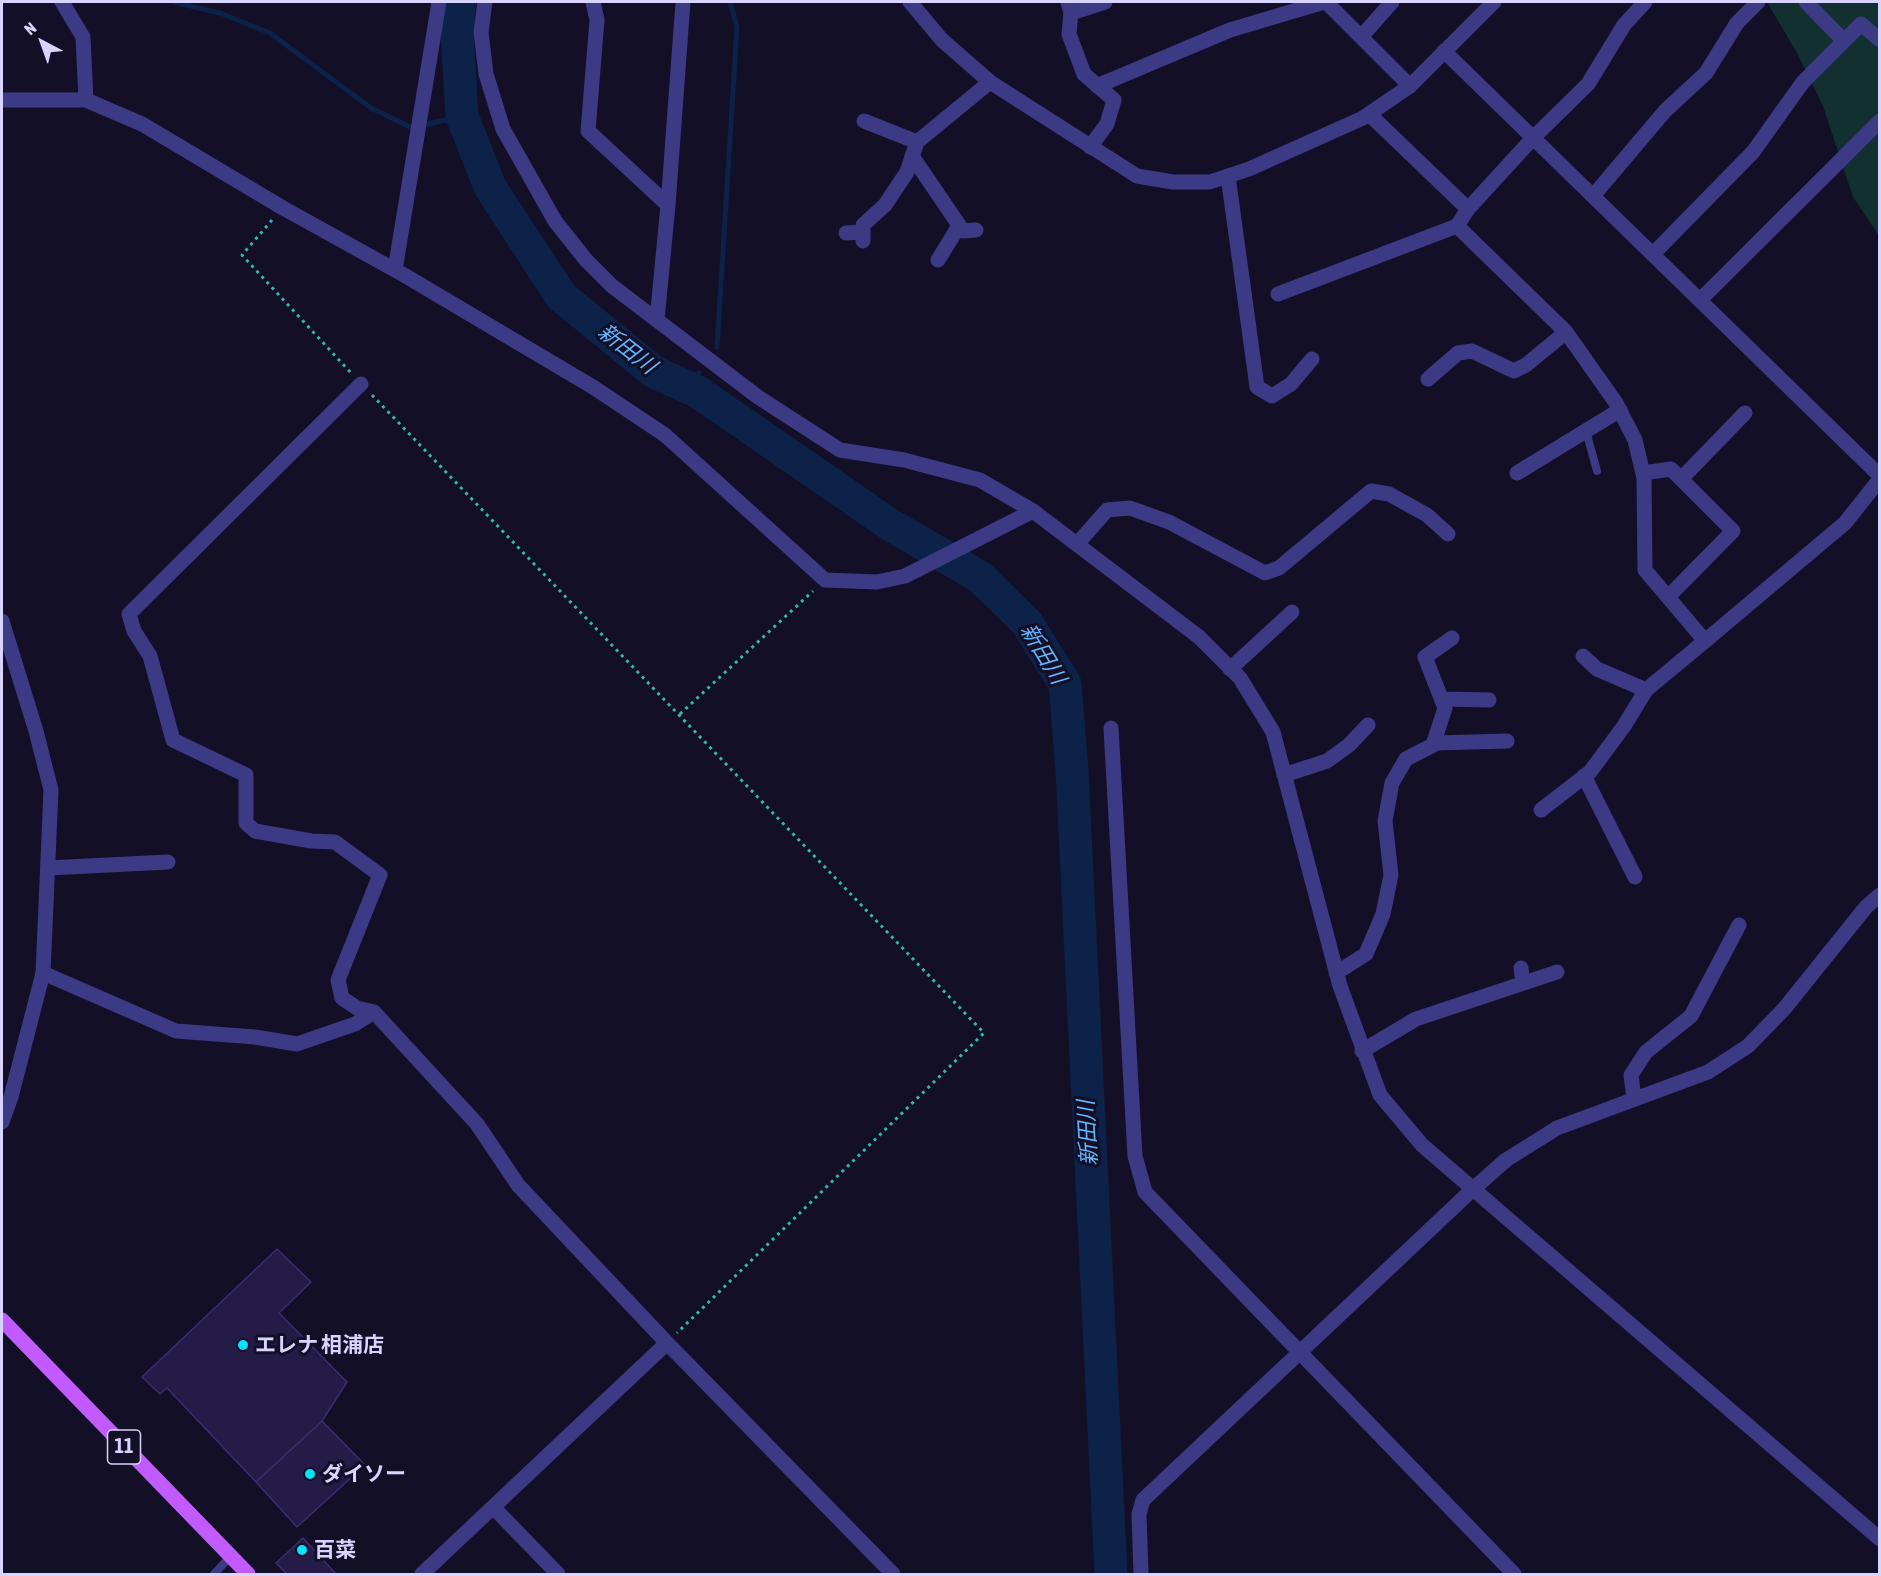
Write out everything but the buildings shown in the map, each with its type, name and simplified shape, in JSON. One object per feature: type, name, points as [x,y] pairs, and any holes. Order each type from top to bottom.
[{"type":"main road","name":"11","points":[[2,1320],[248,1575]]},
{"type":"street","points":[[62,2],[82,37],[86,100]]},
{"type":"street","points":[[395,270],[440,2]]},
{"type":"street","points":[[485,2],[481,32],[486,74],[503,129],[555,221],[586,260],[612,286],[758,397],[840,450],[904,460],[980,480],[1033,511],[1199,637],[1240,678],[1273,732],[1336,974],[1362,1051],[1380,1095],[1422,1145],[1880,1539]]},
{"type":"street","points":[[592,2],[597,20],[588,131],[668,205]]},
{"type":"street","points":[[657,320],[683,2]]},
{"type":"street","points":[[910,2],[942,40],[990,82],[1090,147],[1137,176],[1173,182],[1201,183],[1210,183],[1228,176],[1370,114],[1410,86],[1494,2]]},
{"type":"street","points":[[1090,147],[1107,124],[1114,100],[1084,74],[1069,34],[1069,7],[1105,2]]},
{"type":"street","points":[[1097,86],[1230,30],[1325,2],[1410,86]]},
{"type":"street","points":[[1361,37],[1392,2]]},
{"type":"street","points":[[1278,294],[1457,226],[1468,209],[1533,138],[1588,84],[1624,25],[1645,2]]},
{"type":"street","points":[[1593,196],[1665,111],[1706,73],[1737,23],[1758,2]]},
{"type":"street","points":[[1806,2],[1844,41]]},
{"type":"street","points":[[1653,254],[1753,152],[1803,82],[1862,24],[1880,40]]},
{"type":"street","points":[[1444,51],[1880,477],[1845,523],[1646,690],[1624,726],[1590,772],[1541,810]]},
{"type":"street","points":[[846,233],[863,237],[863,225],[885,205],[907,172],[915,149],[990,82]]},
{"type":"street","points":[[2,100],[86,100],[142,124],[283,208],[395,270],[593,387],[665,435],[825,580],[877,582],[905,576],[1033,511]]},
{"type":"street","points":[[1370,114],[1468,209]]},
{"type":"street","points":[[864,121],[915,149],[963,231],[976,230]]},
{"type":"street","points":[[1700,300],[1878,126]]},
{"type":"street","points":[[1228,176],[1257,387],[1272,396],[1291,384],[1312,358]]},
{"type":"street","points":[[938,260],[960,226]]},
{"type":"street","points":[[1457,226],[1566,332],[1620,410],[1635,440],[1643,473],[1645,570],[1706,641]]},
{"type":"street","points":[[1428,379],[1458,353],[1472,351],[1514,371],[1526,365],[1566,332]]},
{"type":"street","points":[[361,384],[129,614],[134,631],[150,657],[173,740],[246,775],[246,823],[255,831],[311,841],[335,842],[380,875],[338,980],[342,998],[357,1008],[374,1012],[477,1124],[518,1185],[667,1343],[893,1575]]},
{"type":"street","points":[[1517,473],[1620,410]]},
{"type":"street","points":[[1681,479],[1745,413]]},
{"type":"street","points":[[1643,473],[1671,469],[1733,531],[1668,597]]},
{"type":"street","points":[[1077,544],[1107,510],[1130,508],[1168,522],[1265,573],[1280,568],[1371,491],[1389,494],[1427,514],[1448,534]]},
{"type":"street","points":[[1230,669],[1292,612]]},
{"type":"street","points":[[2,621],[36,731],[51,790],[43,974],[11,1097],[2,1122]]},
{"type":"street","points":[[1433,745],[1445,708],[1425,657],[1452,638]]},
{"type":"street","points":[[1583,656],[1597,669],[1646,690]]},
{"type":"street","points":[[1442,699],[1489,700]]},
{"type":"street","points":[[1284,775],[1328,761],[1349,745],[1368,725]]},
{"type":"street","points":[[1111,728],[1135,1156],[1145,1191],[1514,1575]]},
{"type":"street","points":[[1336,974],[1366,954],[1383,914],[1390,875],[1385,821],[1392,783],[1406,759],[1437,743],[1507,741]]},
{"type":"street","points":[[1584,776],[1635,877]]},
{"type":"street","points":[[48,868],[168,862]]},
{"type":"street","points":[[1142,1575],[1139,1514],[1143,1500],[1473,1189],[1506,1160],[1557,1128],[1708,1072],[1748,1046],[1784,1009],[1866,907],[1880,895]]},
{"type":"street","points":[[1634,1099],[1631,1075],[1646,1052],[1691,1016],[1739,925]]},
{"type":"street","points":[[1521,968],[1523,983]]},
{"type":"street","points":[[1362,1051],[1416,1019],[1557,972]]},
{"type":"street","points":[[43,974],[176,1031],[255,1037],[297,1044],[355,1024],[374,1012]]},
{"type":"street","points":[[422,1575],[667,1343]]},
{"type":"street","points":[[493,1507],[558,1575]]},
{"type":"lane","points":[[1586,431],[1597,471]]},
{"type":"lane","points":[[214,1575],[230,1557]]},
{"type":"path","points":[[283,208],[242,255],[361,384],[984,1033],[667,1343]]},
{"type":"path","points":[[680,714],[825,580]]},
{"type":"green space","points":[[1767,2],[1879,2],[1879,236],[1853,197],[1823,106],[1797,53]]},
{"type":"waterway","points":[[174,2],[220,13],[270,33],[371,108],[412,128],[462,116]]},
{"type":"waterway","name":"新田川","points":[[460,2],[457,33],[462,116],[490,187],[561,296],[654,372],[698,392],[889,524],[980,577],[1027,623],[1065,684],[1072,770],[1111,1574]]},
{"type":"waterway","points":[[717,347],[737,27],[730,2]]},
{"type":"waterway","points":[[689,388],[699,373]]},
{"type":"place","name":"エレナ 相浦店","points":[[243,1345]]},
{"type":"place","name":"ダイソー","points":[[310,1474]]},
{"type":"place","name":"百菜","points":[[302,1550]]}]
